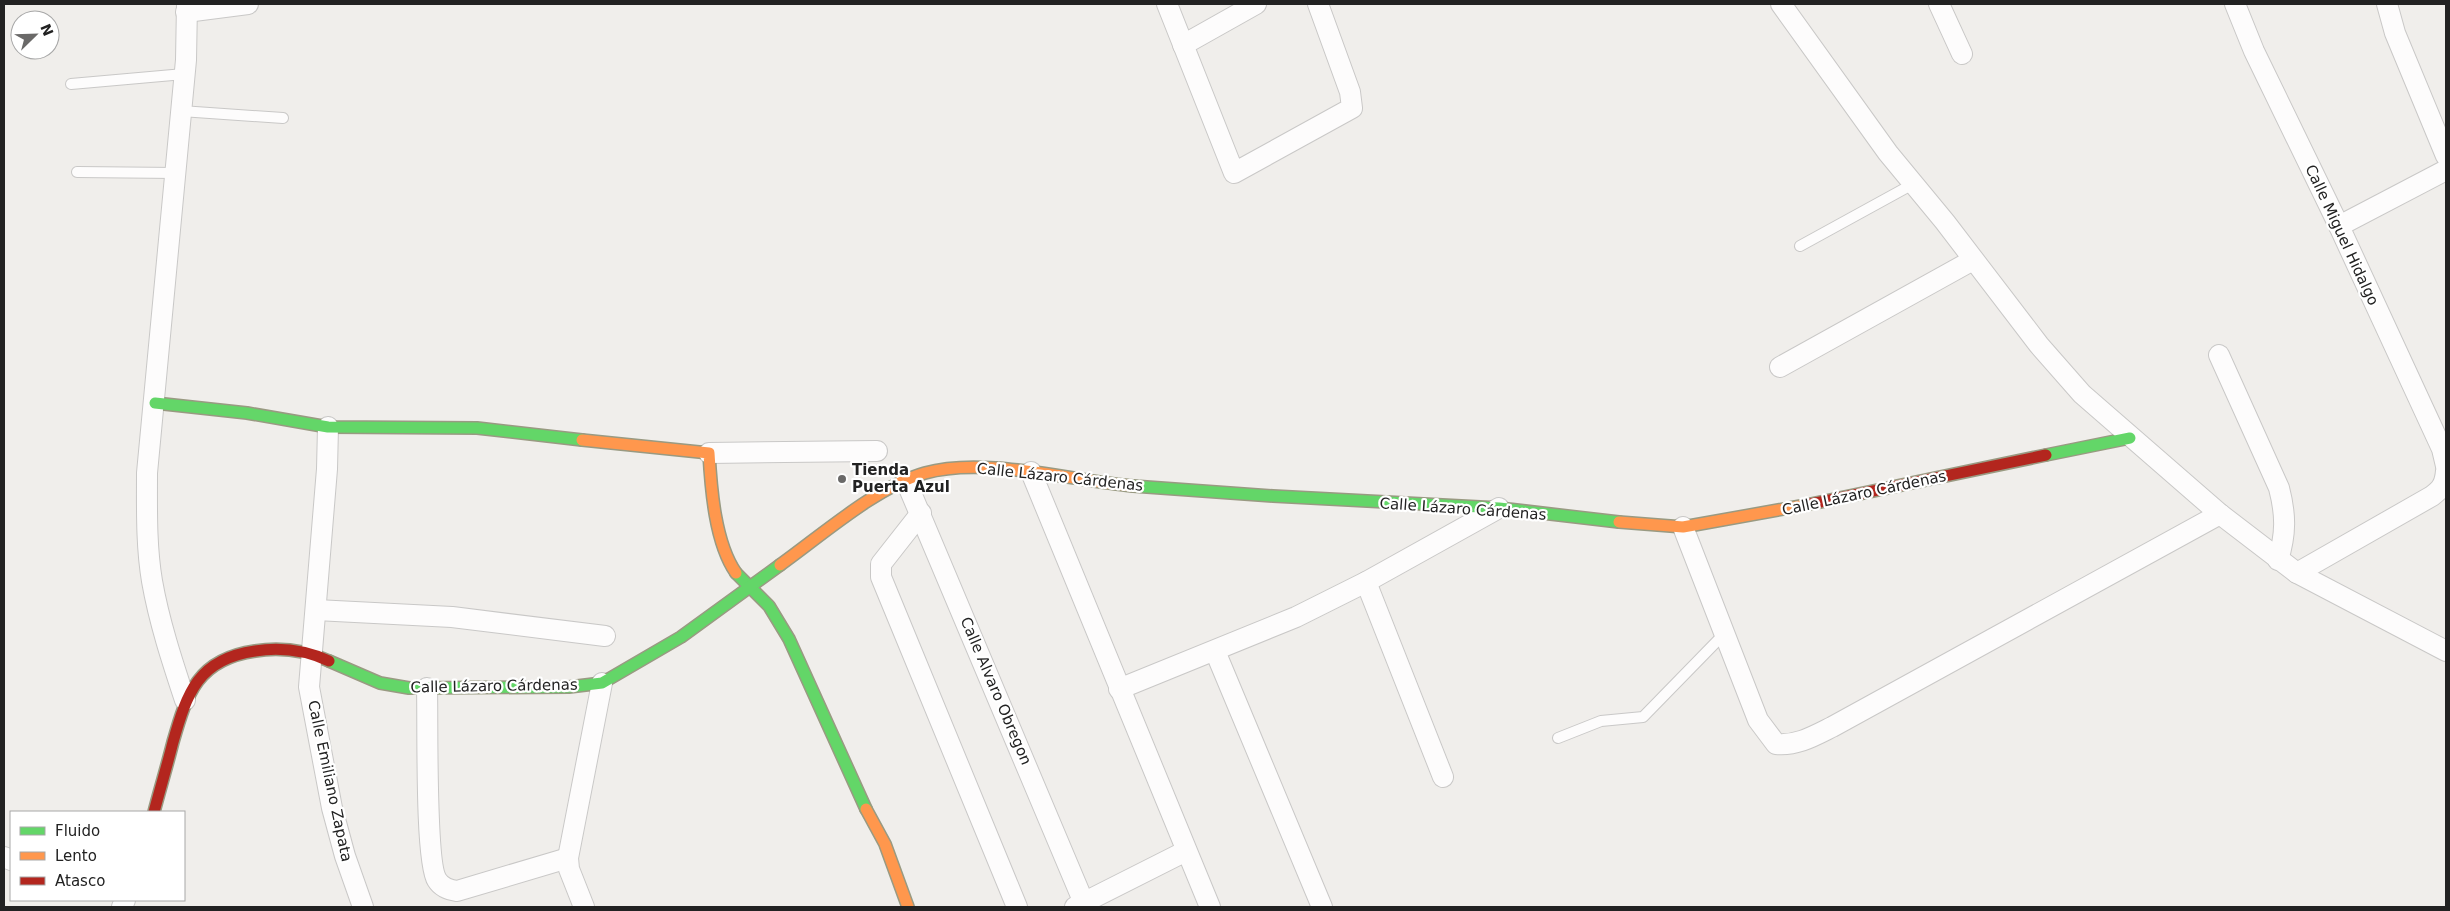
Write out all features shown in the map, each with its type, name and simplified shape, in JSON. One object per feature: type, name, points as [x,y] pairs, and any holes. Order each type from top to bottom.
[{"type":"street","points":[[185,700],[167,645],[152,580],[147,529],[147,473],[176,173],[184,74],[186,8],[248,4]]},
{"type":"street","points":[[1167,4],[1234,173],[1352,108],[1350,92],[1318,4]]},
{"type":"street","points":[[1183,45],[1256,4]]},
{"type":"street","points":[[1781,4],[1888,153],[2045,352],[2082,394],[2130,438],[2278,560],[2297,573],[2446,651]]},
{"type":"street","points":[[1939,4],[1962,54]]},
{"type":"street","name":"Calle Miguel Hidalgo","points":[[2235,4],[2254,51],[2339,226],[2442,449],[2446,466]]},
{"type":"street","points":[[2387,4],[2395,33],[2446,156]]},
{"type":"street","points":[[2339,226],[2446,170]]},
{"type":"street","points":[[1780,367],[1974,260]]},
{"type":"street","points":[[2219,355],[2279,488],[2285,510],[2286,525],[2278,560]]},
{"type":"street","points":[[155,403],[248,413],[328,427],[477,428],[683,452],[876,450]]},
{"type":"street","name":"Calle Emiliano Zapata","points":[[328,427],[327,469],[309,687],[332,808],[345,856],[363,907]]},
{"type":"street","name":"Calle Lázaro Cárdenas","points":[[154,811],[185,700],[199,678],[219,662],[248,652],[275,648],[311,653],[380,683],[427,688],[570,687],[602,682],[681,637],[877,495],[923,473],[946,468],[1031,472],[1125,485],[1263,496],[1499,508],[1578,519],[1683,526],[1781,510],[2130,438]]},
{"type":"street","points":[[709,452],[711,486],[724,548],[737,574],[769,606],[789,639],[860,798],[885,844],[908,907]]},
{"type":"street","points":[[2297,573],[2432,496],[2440,490],[2445,482],[2446,471]]},
{"type":"street","points":[[1031,472],[1210,907]]},
{"type":"street","name":"Calle Alvaro Obregon","points":[[906,481],[922,513],[1079,905]]},
{"type":"street","points":[[1119,689],[1296,617],[1366,582],[1499,508]]},
{"type":"street","points":[[922,513],[881,564],[881,577],[1017,907]]},
{"type":"street","points":[[1683,526],[1758,720],[1776,744],[1786,745],[1806,740],[1832,727],[2220,514]]},
{"type":"street","points":[[1366,582],[1443,776]]},
{"type":"street","points":[[316,610],[452,617],[605,636]]},
{"type":"street","points":[[1215,651],[1322,907]]},
{"type":"street","points":[[582,906],[569,869],[568,858],[602,682]]},
{"type":"street","points":[[427,688],[430,836],[432,863],[437,880],[447,889],[457,891],[568,858]]},
{"type":"street","points":[[1079,905],[1186,850]]},
{"type":"lane","points":[[71,84],[184,74]]},
{"type":"lane","points":[[181,111],[283,118]]},
{"type":"lane","points":[[77,172],[176,173]]},
{"type":"lane","points":[[1800,246],[1913,184]]},
{"type":"lane","points":[[1558,738],[1601,720],[1643,718],[1724,634]]},
{"type":"traffic: fast","points":[[155,403],[247,413],[328,427],[477,428],[582,440]]},
{"type":"traffic: fast","points":[[2046,455],[2130,438]]},
{"type":"traffic: fast","points":[[1133,486],[1273,496],[1499,508],[1619,522]]},
{"type":"traffic: fast","points":[[329,661],[380,683],[409,688],[569,687],[602,683],[681,637],[780,565]]},
{"type":"traffic: fast","points":[[736,573],[769,606],[789,639],[866,809]]},
{"type":"traffic: slow","points":[[582,440],[709,453],[715,515],[723,547],[736,573]]},
{"type":"traffic: slow","points":[[780,565],[869,500],[906,480],[925,473],[948,468],[1001,468],[1133,486]]},
{"type":"traffic: slow","points":[[1619,522],[1683,527],[1806,505]]},
{"type":"traffic: slow","points":[[866,809],[885,844],[908,907]]},
{"type":"traffic: jam","points":[[1806,505],[2046,455]]},
{"type":"traffic: jam","points":[[154,811],[184,708],[198,681],[208,670],[236,655],[265,650],[302,652],[329,661]]},
{"type":"place","name":"Tienda Puerta Azul","points":[[842,479]]}]
